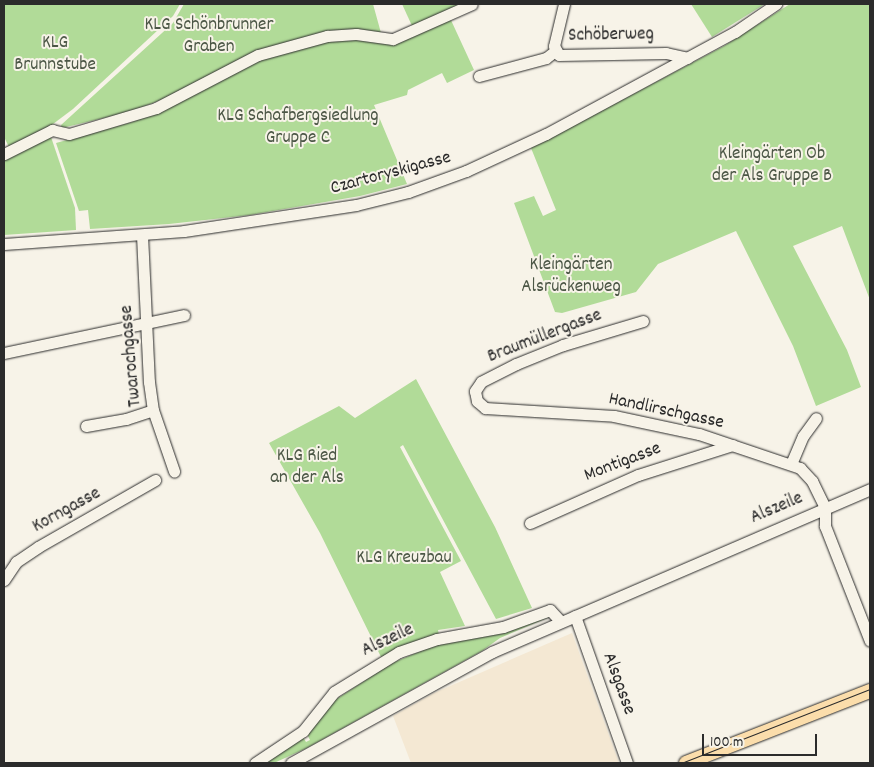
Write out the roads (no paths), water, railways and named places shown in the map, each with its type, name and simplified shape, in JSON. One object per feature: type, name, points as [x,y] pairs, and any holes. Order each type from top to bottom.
[{"type":"main road","points":[[686,763],[870,691]]},
{"type":"street","points":[[4,154],[52,130],[69,134],[156,108],[258,55],[327,36],[356,34],[393,39],[472,4]]},
{"type":"street","name":"Schöberweg","points":[[564,4],[555,51],[561,55],[666,53],[687,58]]},
{"type":"street","name":"Czartoryskigasse","points":[[4,244],[47,238],[142,235],[284,217],[356,205],[428,185],[513,150],[734,32],[776,4]]},
{"type":"street","points":[[479,76],[546,58],[555,51]]},
{"type":"street","name":"Twarochgasse","points":[[142,235],[144,321],[153,410],[174,470]]},
{"type":"street","points":[[4,353],[144,321],[184,314]]},
{"type":"street","name":"Braumüllergasse","points":[[477,400],[478,385],[507,368],[563,345],[643,321]]},
{"type":"street","name":"Handlirschgasse","points":[[477,400],[484,408],[561,411],[654,423],[732,445],[791,464],[809,477],[825,508]]},
{"type":"street","points":[[86,426],[126,420],[153,410]]},
{"type":"street","points":[[791,464],[803,436],[816,418]]},
{"type":"street","name":"Montigasse","points":[[530,523],[630,478],[732,445]]},
{"type":"street","name":"Korngasse","points":[[4,580],[16,562],[38,547],[155,480]]},
{"type":"street","name":"Alszeile","points":[[291,763],[492,652],[870,489]]},
{"type":"street","points":[[825,508],[825,526],[870,642]]},
{"type":"street","name":"Alszeile","points":[[255,763],[303,731],[334,692],[408,649],[503,627],[550,610],[561,622]]},
{"type":"street","name":"Alsgasse","points":[[575,616],[627,763]]},
{"type":"tram line","points":[[681,763],[870,689]]},
{"type":"park label","name":"KLG Schönbrunner Graben","points":[[209,37]]},
{"type":"park label","name":"KLG Brunnstube","points":[[55,55]]},
{"type":"park label","name":"KLG Schafbergsiedlung Gruppe C","points":[[298,128]]},
{"type":"park label","name":"Kleingärten Ob der Als Gruppe B","points":[[772,166]]},
{"type":"park label","name":"Kleingärten Alsrückenweg","points":[[571,277]]},
{"type":"park label","name":"KLG Ried an der Als","points":[[307,468]]},
{"type":"park label","name":"KLG Kreuzbau","points":[[404,559]]}]
